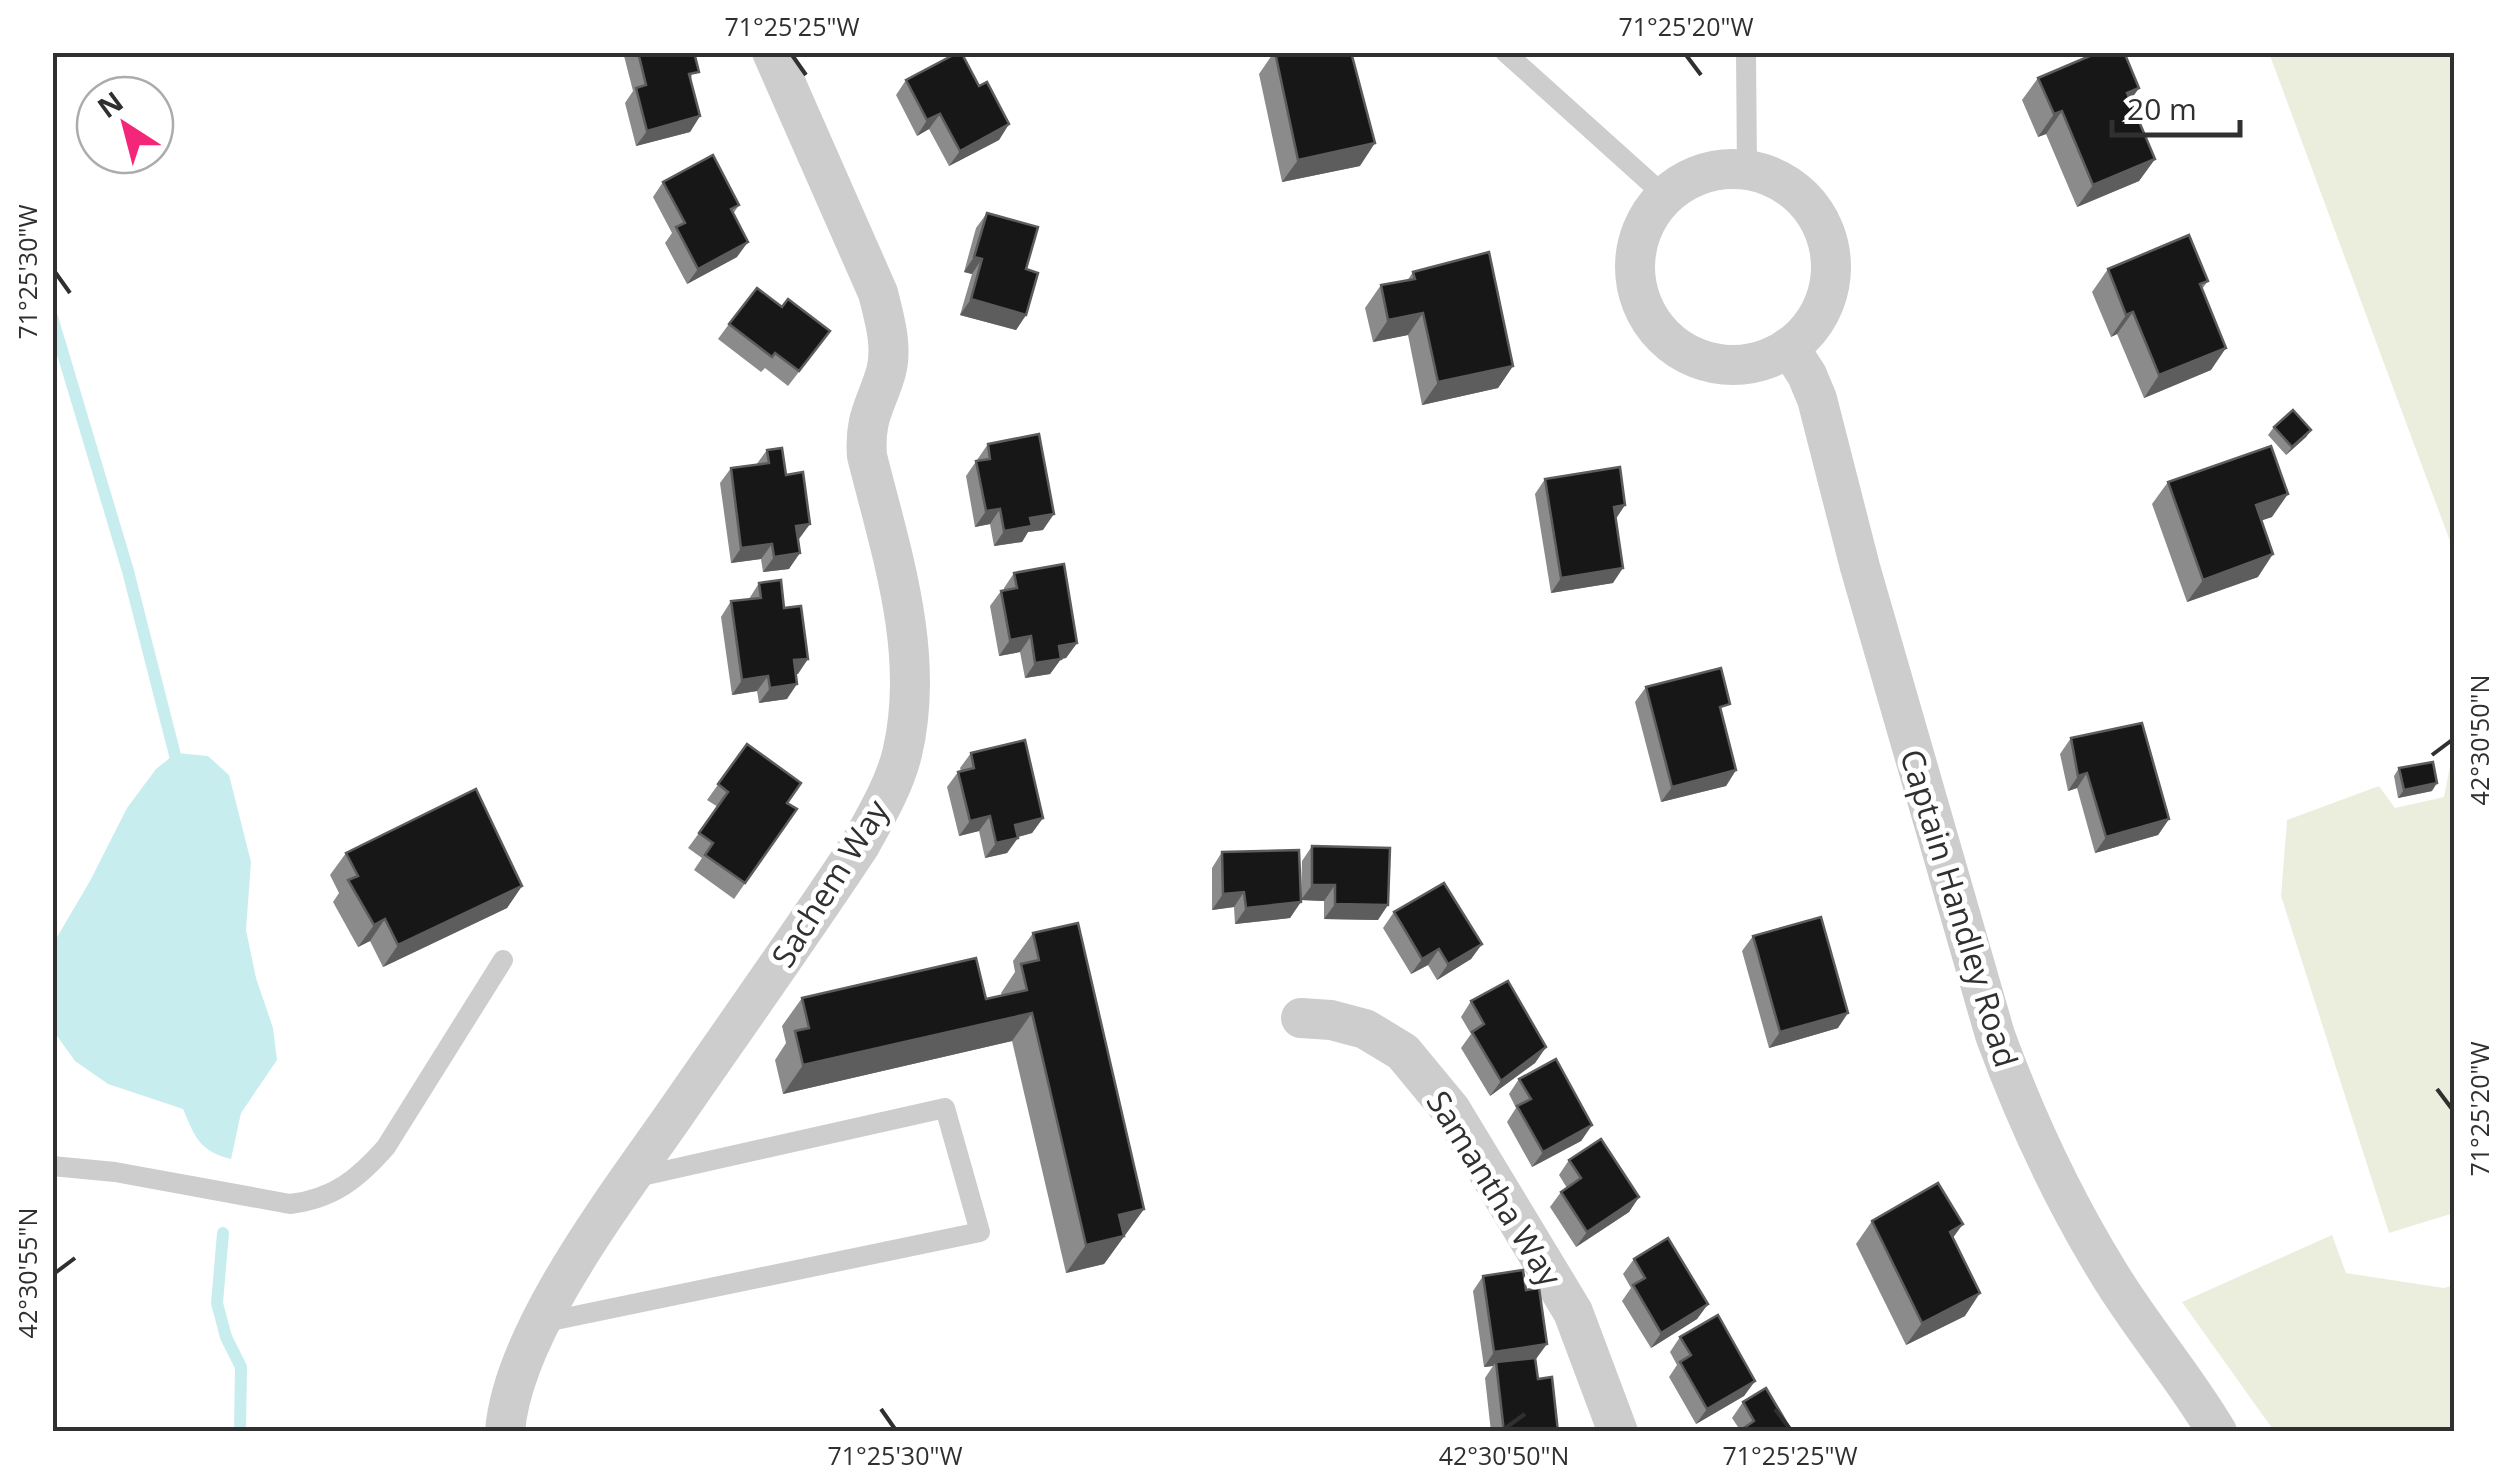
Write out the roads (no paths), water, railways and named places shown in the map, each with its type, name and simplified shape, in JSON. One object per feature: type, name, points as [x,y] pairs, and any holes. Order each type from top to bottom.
[{"type":"street","name":"Sachem Way","points":[[505,1432],[507,1406],[520,1365],[540,1324],[629,1180],[860,845],[884,801],[901,756],[909,712],[906,618],[867,456],[866,436],[870,411],[886,370],[885,320],[878,292],[772,52]]},
{"type":"street","points":[[1746,170],[1780,180],[1799,193],[1824,229],[1832,273],[1828,295],[1806,333],[1771,358],[1731,365],[1691,356],[1659,332],[1639,296],[1635,256],[1648,218],[1675,187],[1705,173],[1746,170]]},
{"type":"street","name":"Captain Handley Road","points":[[1788,348],[1818,399],[1860,567],[1996,1035],[2017,1095],[2047,1162],[2107,1270],[2216,1432]]},
{"type":"street","name":"Samantha Way","points":[[1301,1018],[1331,1020],[1365,1029],[1404,1052],[1451,1110],[1572,1312],[1618,1432]]},
{"type":"lane","points":[[1505,52],[1665,196]]},
{"type":"lane","points":[[1746,52],[1746,170]]},
{"type":"lane","points":[[52,1166],[115,1172],[290,1204],[330,1194],[364,1172],[386,1148],[503,960]]},
{"type":"lane","points":[[540,1324],[980,1232],[945,1108],[629,1180]]},
{"type":"water","points":[[176,753],[208,756],[229,775],[251,862],[246,930],[256,978],[273,1028],[277,1060],[241,1113],[231,1159],[200,1142],[183,1109],[108,1084],[75,1061],[52,1029],[53,944],[127,808],[156,769]]},
{"type":"waterway","points":[[52,317],[128,571],[178,767]]},
{"type":"waterway","points":[[223,1233],[217,1303],[226,1337],[241,1367],[240,1432]]}]
